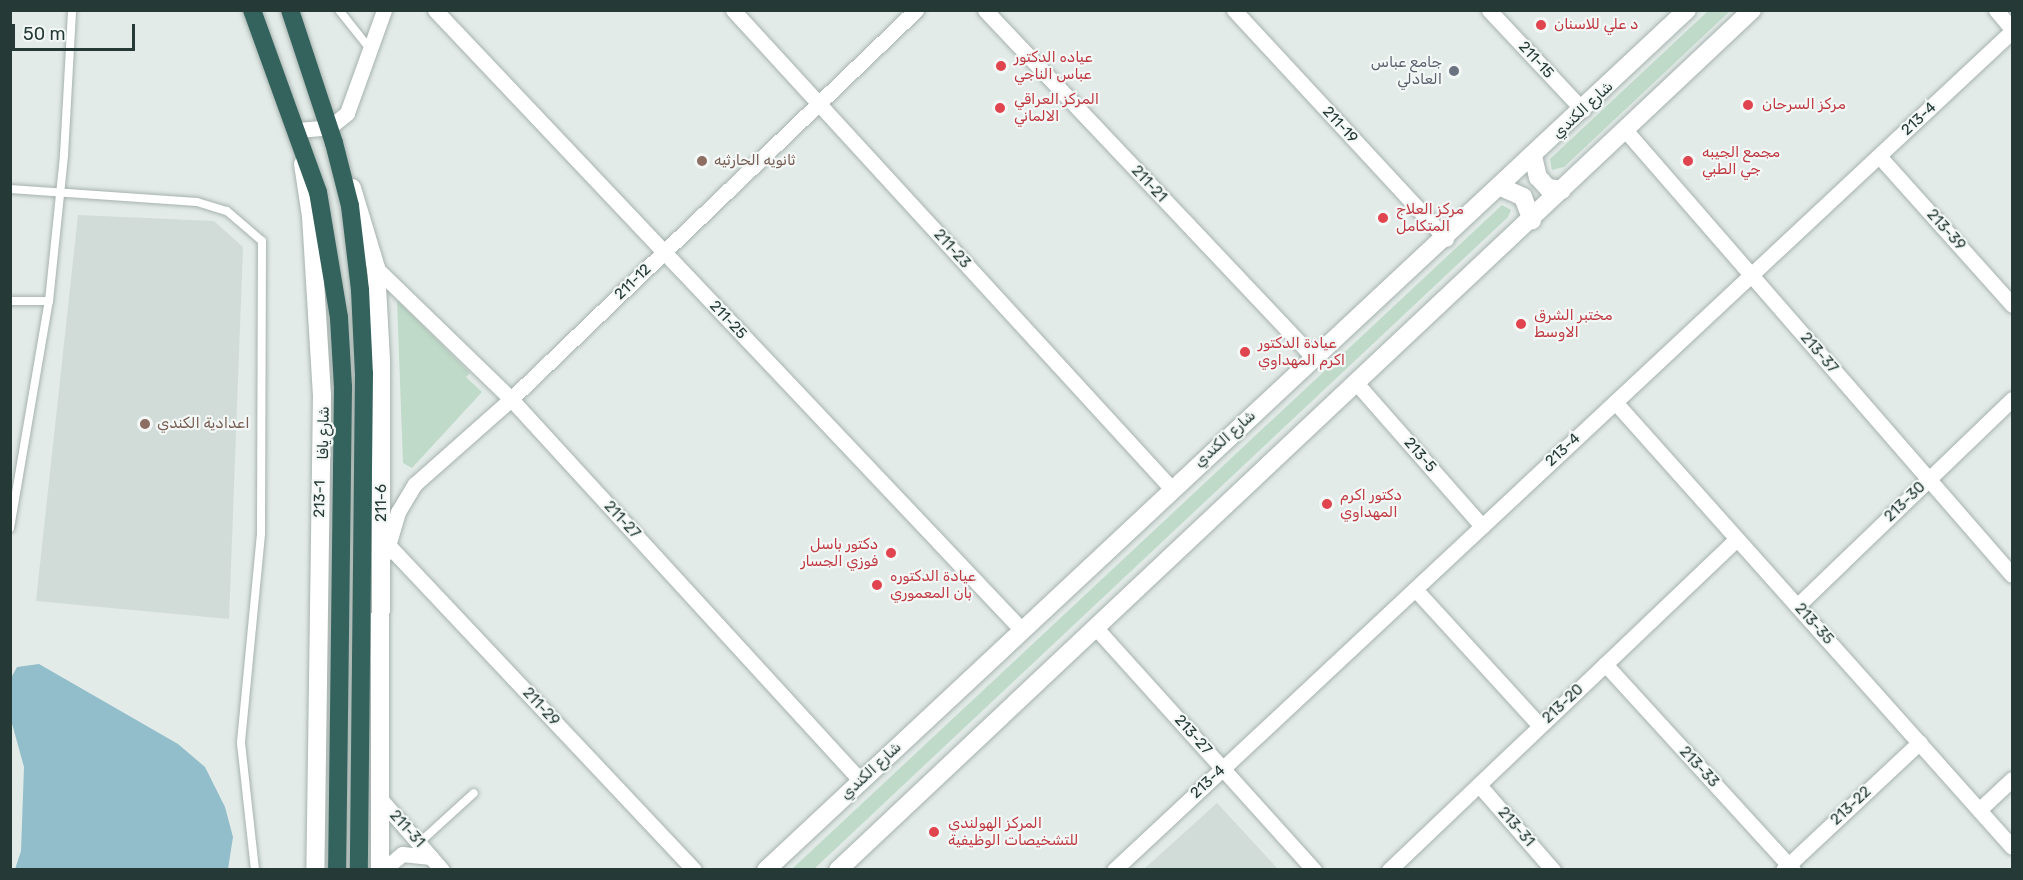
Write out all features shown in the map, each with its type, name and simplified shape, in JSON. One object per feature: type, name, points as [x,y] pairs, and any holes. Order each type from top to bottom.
[{"type":"highway","name":"شارع يافا","points":[[252,10],[298,130],[322,212],[339,318],[343,387],[337,870]]},
{"type":"highway","points":[[290,10],[332,135],[350,206],[364,374],[359,870]]},
{"type":"street","points":[[298,130],[332,135],[355,100],[384,10]]},
{"type":"street","name":"211-25","points":[[435,10],[1021,629]]},
{"type":"street","name":"211-23","points":[[733,10],[1171,488]]},
{"type":"street","name":"211-12","points":[[382,572],[398,512],[415,484],[510,399],[916,10]]},
{"type":"street","name":"211-21","points":[[985,10],[1314,358]]},
{"type":"street","name":"211-19","points":[[1234,10],[1446,239]]},
{"type":"street","name":"211-15","points":[[1489,10],[1583,110]]},
{"type":"street","name":"شارع الكندي","points":[[766,870],[1171,488],[1446,239],[1687,10]]},
{"type":"street","points":[[838,870],[1358,385],[1752,10]]},
{"type":"street","points":[[1996,10],[2013,30]]},
{"type":"street","name":"213-4","points":[[1114,870],[2013,30]]},
{"type":"street","name":"213-1","points":[[298,130],[311,216],[322,395],[315,870]]},
{"type":"street","name":"213-37","points":[[1626,131],[2013,575]]},
{"type":"street","name":"211-6","points":[[332,135],[369,235],[376,268],[381,361],[382,870]]},
{"type":"street","points":[[1533,156],[1538,177],[1548,188],[1562,190]]},
{"type":"street","name":"213-39","points":[[1879,156],[2013,305]]},
{"type":"street","points":[[1501,187],[1523,197],[1532,220]]},
{"type":"street","name":"211-27","points":[[376,268],[510,399],[861,780]]},
{"type":"street","name":"213-5","points":[[1358,385],[1482,526]]},
{"type":"street","name":"213-30","points":[[1797,606],[2013,399]]},
{"type":"street","name":"213-35","points":[[1615,402],[2013,847]]},
{"type":"street","name":"213-20","points":[[1389,870],[1737,539]]},
{"type":"street","name":"211-29","points":[[388,545],[694,870]]},
{"type":"street","points":[[1414,589],[1540,726]]},
{"type":"street","name":"213-27","points":[[1096,627],[1314,870]]},
{"type":"street","name":"213-33","points":[[1605,664],[1789,868]]},
{"type":"street","name":"213-22","points":[[1789,868],[1920,742]]},
{"type":"street","points":[[1979,810],[2013,779]]},
{"type":"street","name":"213-31","points":[[1479,785],[1553,870]]},
{"type":"street","name":"211-31","points":[[382,801],[442,870]]},
{"type":"street","name":"211-31","points":[[382,870],[402,854],[412,852],[432,857]]},
{"type":"lane","points":[[10,528],[50,302],[57,195],[64,155],[72,10]]},
{"type":"lane","points":[[339,10],[371,50]]},
{"type":"lane","points":[[10,189],[57,195],[197,202],[227,211],[262,241],[261,534],[241,743],[255,870]]},
{"type":"lane","points":[[10,301],[50,302]]},
{"type":"lane","points":[[419,843],[474,793]]},
{"type":"shaded area","name":"اعدادية الكندي","points":[[78,215],[214,221],[243,247],[229,619],[36,601]]},
{"type":"shaded area","points":[[1217,803],[1278,869],[1144,869]]},
{"type":"green space","points":[[1708,11],[1730,11],[1564,167],[1552,170],[1550,159]]},
{"type":"green space","points":[[1502,205],[1511,210],[1508,217],[814,869],[792,869]]},
{"type":"green space","points":[[397,300],[470,373],[466,377],[482,392],[412,468],[403,463]]},
{"type":"water","points":[[39,664],[178,744],[205,767],[225,807],[233,837],[228,869],[15,869],[21,851],[24,767],[11,720],[11,678],[17,667]]},
{"type":"place","name":"د علي للاسنان","points":[[1541,25]]},
{"type":"place","name":"عياده الدكتور عباس الناجي","points":[[1001,66]]},
{"type":"place","name":"جامع عباس العادلي","points":[[1454,71]]},
{"type":"place","name":"مركز السرحان","points":[[1748,105]]},
{"type":"place","name":"المركز العراقي الالماني","points":[[1000,108]]},
{"type":"place","name":"ثانويه الحارثيه","points":[[702,161]]},
{"type":"place","name":"مجمع الجيبه جي الطبي","points":[[1688,161]]},
{"type":"place","name":"مركز العلاج المتكامل","points":[[1383,218]]},
{"type":"place","name":"مختبر الشرق الاوسط","points":[[1521,324]]},
{"type":"place","name":"عيادة الدكتور اكرم المهداوي","points":[[1245,352]]},
{"type":"place","name":"اعدادية الكندي","points":[[145,424]]},
{"type":"place","name":"دكتور اكرم المهداوي","points":[[1327,504]]},
{"type":"place","name":"دكتور باسل فوزي الجسار","points":[[891,553]]},
{"type":"place","name":"عيادة الدكتوره بان المعموري","points":[[877,585]]},
{"type":"place","name":"المركز الهولندي للتشخيصات الوظيفية","points":[[934,832]]}]
